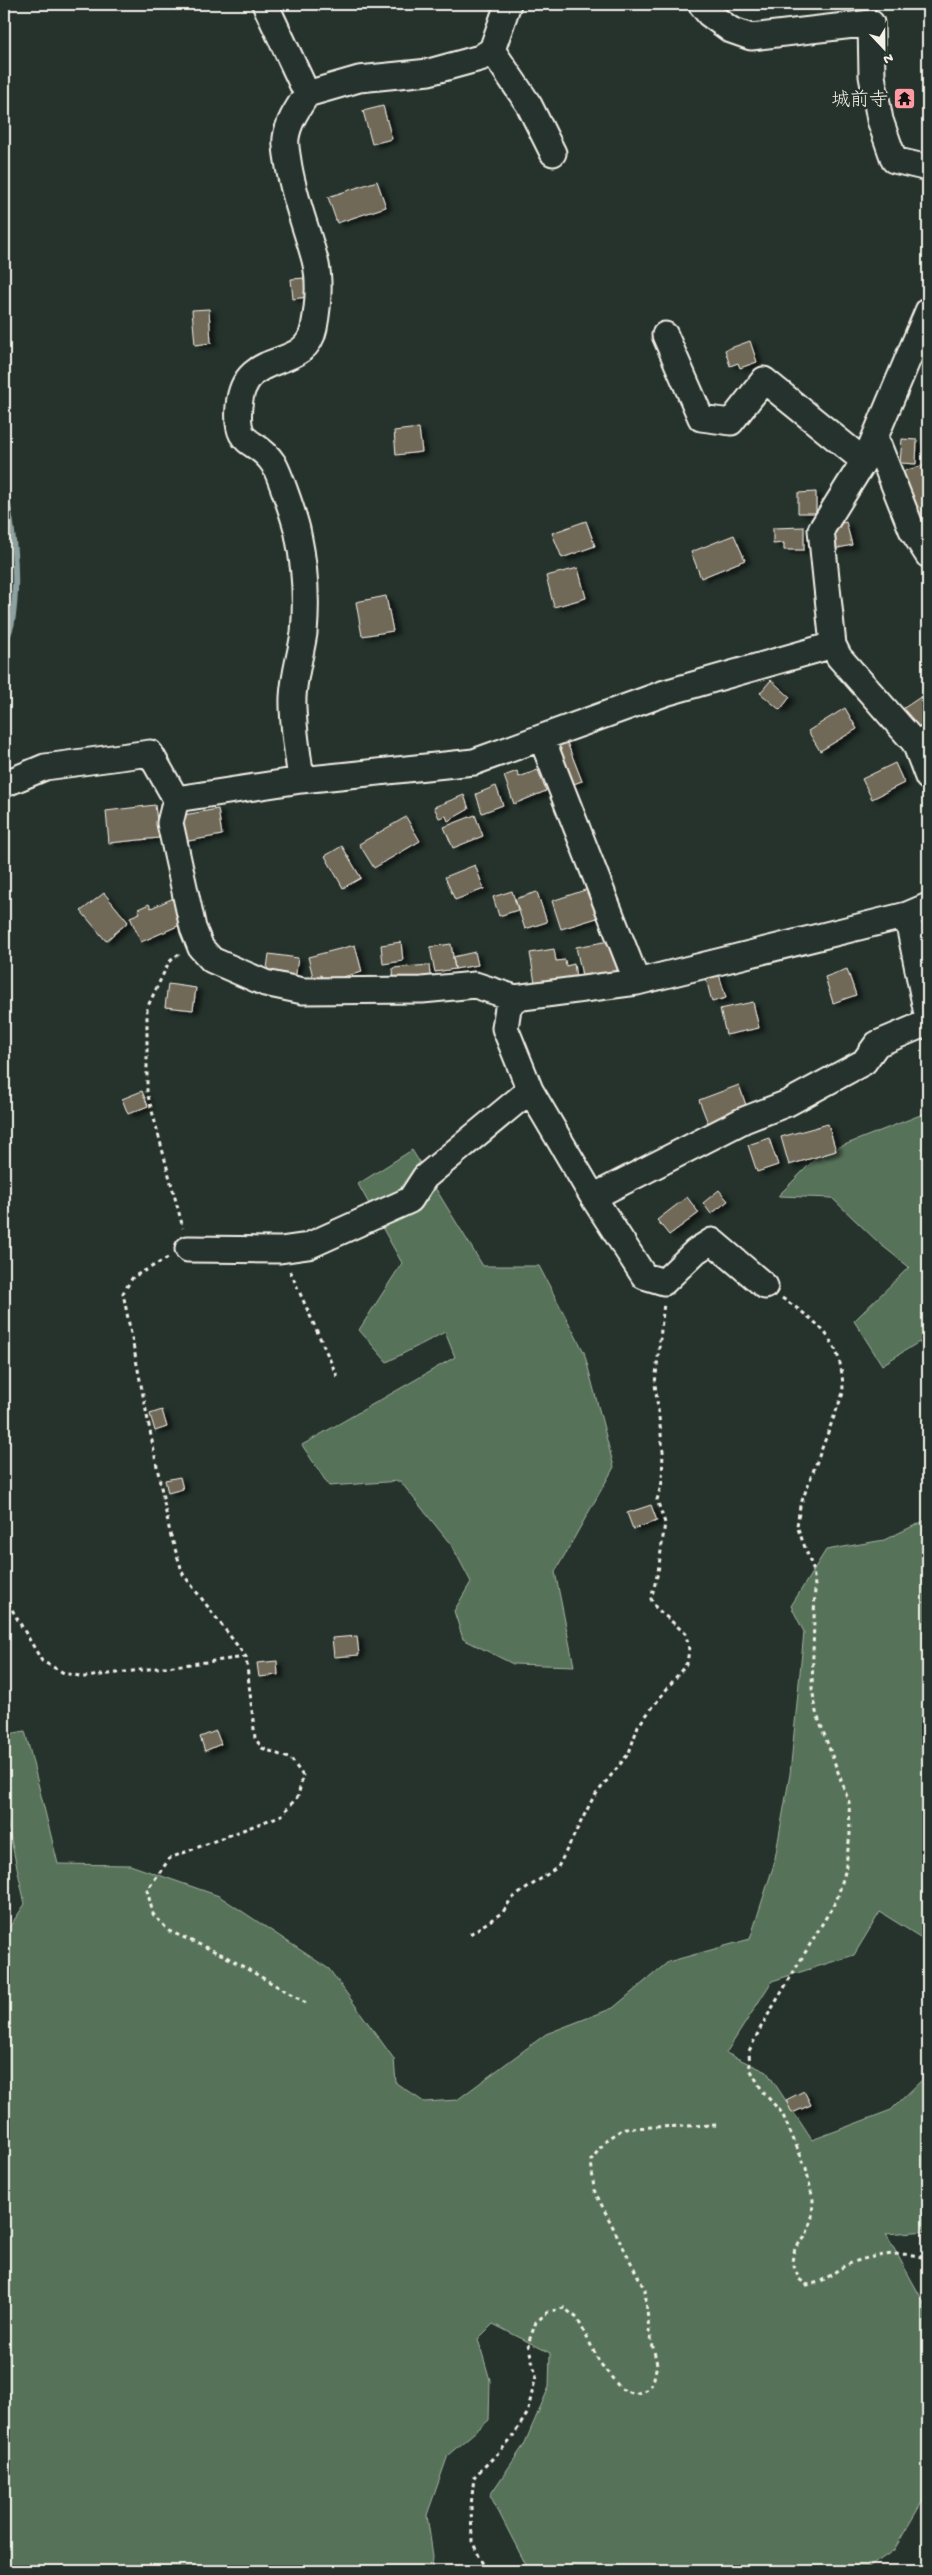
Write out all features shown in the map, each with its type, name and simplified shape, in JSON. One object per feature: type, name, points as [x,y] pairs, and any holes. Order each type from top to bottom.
[{"type":"street","points":[[265,4],[307,94]]},
{"type":"street","points":[[301,780],[293,696],[304,633],[306,581],[298,533],[274,463],[259,448],[248,444],[240,432],[239,406],[246,378],[254,370],[300,352],[309,344],[314,328],[318,283],[316,262],[293,190],[286,141],[289,125],[307,94],[359,79],[429,72],[480,58],[492,50],[508,4]]},
{"type":"street","points":[[701,4],[709,14],[731,30],[751,37],[871,23],[872,76],[878,111],[894,160],[928,168]]},
{"type":"street","points":[[492,50],[529,105],[553,153]]},
{"type":"street","points":[[928,311],[864,461],[821,530],[833,645],[839,657],[922,741],[928,778]]},
{"type":"street","points":[[665,335],[701,418],[731,422],[764,380],[864,461]]},
{"type":"street","points":[[875,437],[885,457],[912,530],[928,555]]},
{"type":"street","points":[[176,799],[301,780],[474,762],[665,693],[833,645]]},
{"type":"street","points":[[542,739],[637,982]]},
{"type":"street","points":[[4,784],[45,767],[150,753],[176,799],[170,823],[197,939],[201,948],[212,960],[265,983],[303,991],[422,990],[475,985],[516,998],[637,982],[918,911],[928,1019],[922,1025],[877,1044],[864,1062],[788,1103],[744,1120],[593,1197]]},
{"type":"street","points":[[516,998],[508,1008],[505,1028],[530,1090],[593,1197],[644,1276],[664,1282],[696,1251],[712,1241],[765,1286]]},
{"type":"street","points":[[188,1249],[280,1250],[308,1246],[410,1200],[425,1177],[530,1090]]},
{"type":"path","points":[[197,939],[169,962],[147,1008],[147,1092],[188,1249],[133,1278],[123,1293],[170,1533],[183,1574],[246,1657],[255,1738],[262,1748],[292,1759],[302,1776],[298,1796],[282,1815],[170,1858],[147,1890],[153,1914],[169,1931],[224,1956],[306,2003]]},
{"type":"path","points":[[280,1250],[338,1378]]},
{"type":"path","points":[[470,1934],[503,1912],[511,1899],[558,1867],[593,1798],[629,1753],[638,1726],[687,1663],[690,1650],[686,1634],[656,1608],[651,1599],[658,1572],[665,1523],[657,1500],[662,1482],[663,1451],[655,1384],[664,1311],[664,1282]]},
{"type":"path","points":[[765,1286],[826,1331],[843,1373],[843,1393],[800,1506],[797,1526],[813,1569],[815,1586],[812,1688],[816,1712],[849,1802],[850,1834],[845,1872],[837,1899],[762,2025],[750,2051],[750,2069],[763,2092],[782,2113],[806,2168],[813,2200],[812,2217],[806,2236],[795,2248],[792,2261],[799,2279],[806,2285],[816,2284],[826,2280],[842,2268],[899,2253],[919,2255],[928,2260]]},
{"type":"path","points":[[4,1596],[42,1661],[64,1673],[85,1677],[246,1657]]},
{"type":"path","points":[[486,2571],[472,2541],[471,2506],[474,2477],[509,2442],[527,2414],[536,2376],[528,2344],[536,2322],[548,2312],[564,2308],[576,2318],[600,2363],[621,2389],[635,2394],[646,2390],[653,2383],[657,2364],[649,2330],[645,2290],[594,2190],[591,2160],[607,2139],[625,2128],[717,2126]]},
{"type":"green space","points":[[928,1112],[928,1354],[919,1342],[882,1365],[854,1321],[909,1267],[880,1244],[832,1198],[778,1196],[819,1155]]},
{"type":"green space","points":[[412,1150],[483,1266],[539,1266],[584,1352],[614,1467],[555,1572],[574,1666],[513,1664],[463,1639],[454,1611],[471,1582],[452,1546],[400,1481],[329,1486],[302,1445],[455,1357],[445,1332],[387,1362],[359,1330],[402,1263],[358,1184]]},
{"type":"green space","points":[[928,1519],[928,1942],[880,1912],[854,1955],[772,1981],[726,2053],[767,2072],[812,2140],[891,2110],[928,2074],[928,2231],[886,2234],[923,2301],[928,2320],[928,2492],[894,2550],[864,2571],[529,2571],[490,2495],[524,2445],[549,2387],[550,2353],[493,2324],[478,2339],[490,2380],[489,2420],[448,2455],[427,2515],[433,2556],[432,2571],[4,2571],[4,1935],[25,1904],[4,1808],[4,1735],[25,1731],[58,1864],[130,1865],[219,1896],[329,1969],[394,2059],[396,2083],[424,2102],[457,2100],[546,2034],[613,2008],[668,1962],[750,1939],[774,1864],[790,1774],[804,1632],[791,1606],[826,1550],[884,1540]]},
{"type":"building","points":[[923,4],[928,4],[928,19],[924,19]]},
{"type":"building","points":[[383,106],[392,139],[372,144],[363,111]]},
{"type":"building","points":[[377,181],[386,207],[337,223],[328,197]]},
{"type":"building","points":[[305,278],[307,297],[293,299],[291,279]]},
{"type":"building","points":[[209,309],[211,343],[195,345],[192,310]]},
{"type":"building","points":[[750,341],[757,362],[740,368],[738,363],[730,366],[725,350]]},
{"type":"building","points":[[419,428],[422,452],[396,455],[394,431]]},
{"type":"building","points":[[902,439],[917,440],[916,464],[900,463]]},
{"type":"building","points":[[927,464],[928,520],[917,524],[901,472]]},
{"type":"building","points":[[816,492],[816,513],[798,513],[798,493]]},
{"type":"building","points":[[586,521],[595,546],[562,558],[552,533]]},
{"type":"building","points":[[846,522],[852,545],[834,549],[828,526]]},
{"type":"building","points":[[804,527],[804,550],[784,550],[784,543],[773,544],[773,528]]},
{"type":"building","points":[[734,535],[745,560],[701,578],[691,552]]},
{"type":"building","points":[[578,568],[586,598],[554,607],[546,576]]},
{"type":"building","points":[[386,596],[393,631],[362,636],[356,602]]},
{"type":"building","points":[[771,680],[790,697],[780,710],[760,693]]},
{"type":"building","points":[[928,692],[928,723],[916,732],[901,710]]},
{"type":"building","points":[[845,708],[857,729],[820,751],[808,731]]},
{"type":"building","points":[[566,740],[582,781],[565,787],[549,747]]},
{"type":"building","points":[[895,763],[904,783],[872,799],[862,779]]},
{"type":"building","points":[[538,770],[546,791],[514,804],[504,776],[517,771],[519,777]]},
{"type":"building","points":[[496,786],[503,805],[482,813],[476,794]]},
{"type":"building","points":[[464,795],[469,809],[448,821],[446,816],[439,818],[434,807]]},
{"type":"building","points":[[155,805],[159,838],[109,843],[106,811]]},
{"type":"building","points":[[218,809],[222,835],[183,842],[178,816]]},
{"type":"building","points":[[475,815],[483,836],[453,848],[444,827]]},
{"type":"building","points":[[406,817],[420,841],[374,868],[359,844]]},
{"type":"building","points":[[342,846],[361,878],[343,888],[325,856]]},
{"type":"building","points":[[475,865],[484,889],[455,900],[445,877]]},
{"type":"building","points":[[588,889],[597,918],[561,929],[552,901]]},
{"type":"building","points":[[512,891],[518,910],[499,916],[493,897]]},
{"type":"building","points":[[537,892],[547,922],[525,929],[515,899]]},
{"type":"building","points":[[104,893],[128,922],[106,941],[81,911]]},
{"type":"building","points":[[176,897],[187,922],[141,942],[130,917],[140,913],[138,909],[149,904],[151,908]]},
{"type":"building","points":[[615,940],[621,972],[583,980],[576,947]]},
{"type":"building","points":[[401,942],[403,961],[383,964],[381,945]]},
{"type":"building","points":[[451,944],[455,969],[435,972],[430,947]]},
{"type":"building","points":[[355,945],[362,972],[323,982],[321,975],[313,977],[308,957]]},
{"type":"building","points":[[554,949],[556,961],[565,960],[566,966],[574,964],[577,983],[536,989],[530,953]]},
{"type":"building","points":[[475,952],[478,965],[455,969],[453,957]]},
{"type":"building","points":[[269,954],[298,958],[295,980],[266,976]]},
{"type":"building","points":[[429,965],[431,984],[394,986],[393,968]]},
{"type":"building","points":[[847,969],[856,995],[833,1003],[825,977]]},
{"type":"building","points":[[718,971],[726,998],[712,1002],[705,975]]},
{"type":"building","points":[[168,984],[196,988],[193,1010],[165,1007]]},
{"type":"building","points":[[753,1002],[759,1028],[726,1035],[720,1009]]},
{"type":"building","points":[[739,1085],[747,1108],[708,1123],[699,1100]]},
{"type":"building","points":[[142,1091],[148,1106],[128,1114],[122,1099]]},
{"type":"building","points":[[828,1124],[836,1151],[789,1165],[781,1137]]},
{"type":"building","points":[[769,1138],[778,1165],[757,1172],[748,1145]]},
{"type":"building","points":[[719,1190],[728,1201],[711,1214],[703,1203]]},
{"type":"building","points":[[687,1197],[699,1213],[669,1235],[657,1220]]},
{"type":"building","points":[[162,1410],[167,1427],[155,1431],[150,1414]]},
{"type":"building","points":[[180,1477],[183,1489],[168,1493],[165,1480]]},
{"type":"building","points":[[651,1505],[657,1521],[633,1529],[627,1513]]},
{"type":"building","points":[[357,1636],[359,1655],[334,1657],[332,1638]]},
{"type":"building","points":[[277,1661],[278,1675],[259,1677],[257,1663]]},
{"type":"building","points":[[216,1731],[221,1744],[205,1751],[200,1737]]},
{"type":"building","points":[[804,2091],[811,2105],[792,2113],[786,2100]]},
{"type":"waterway","points":[[4,484],[10,518],[15,571],[14,605],[11,625],[4,644]]},
{"type":"place","name":"城前寺","points":[[904,98]]}]
